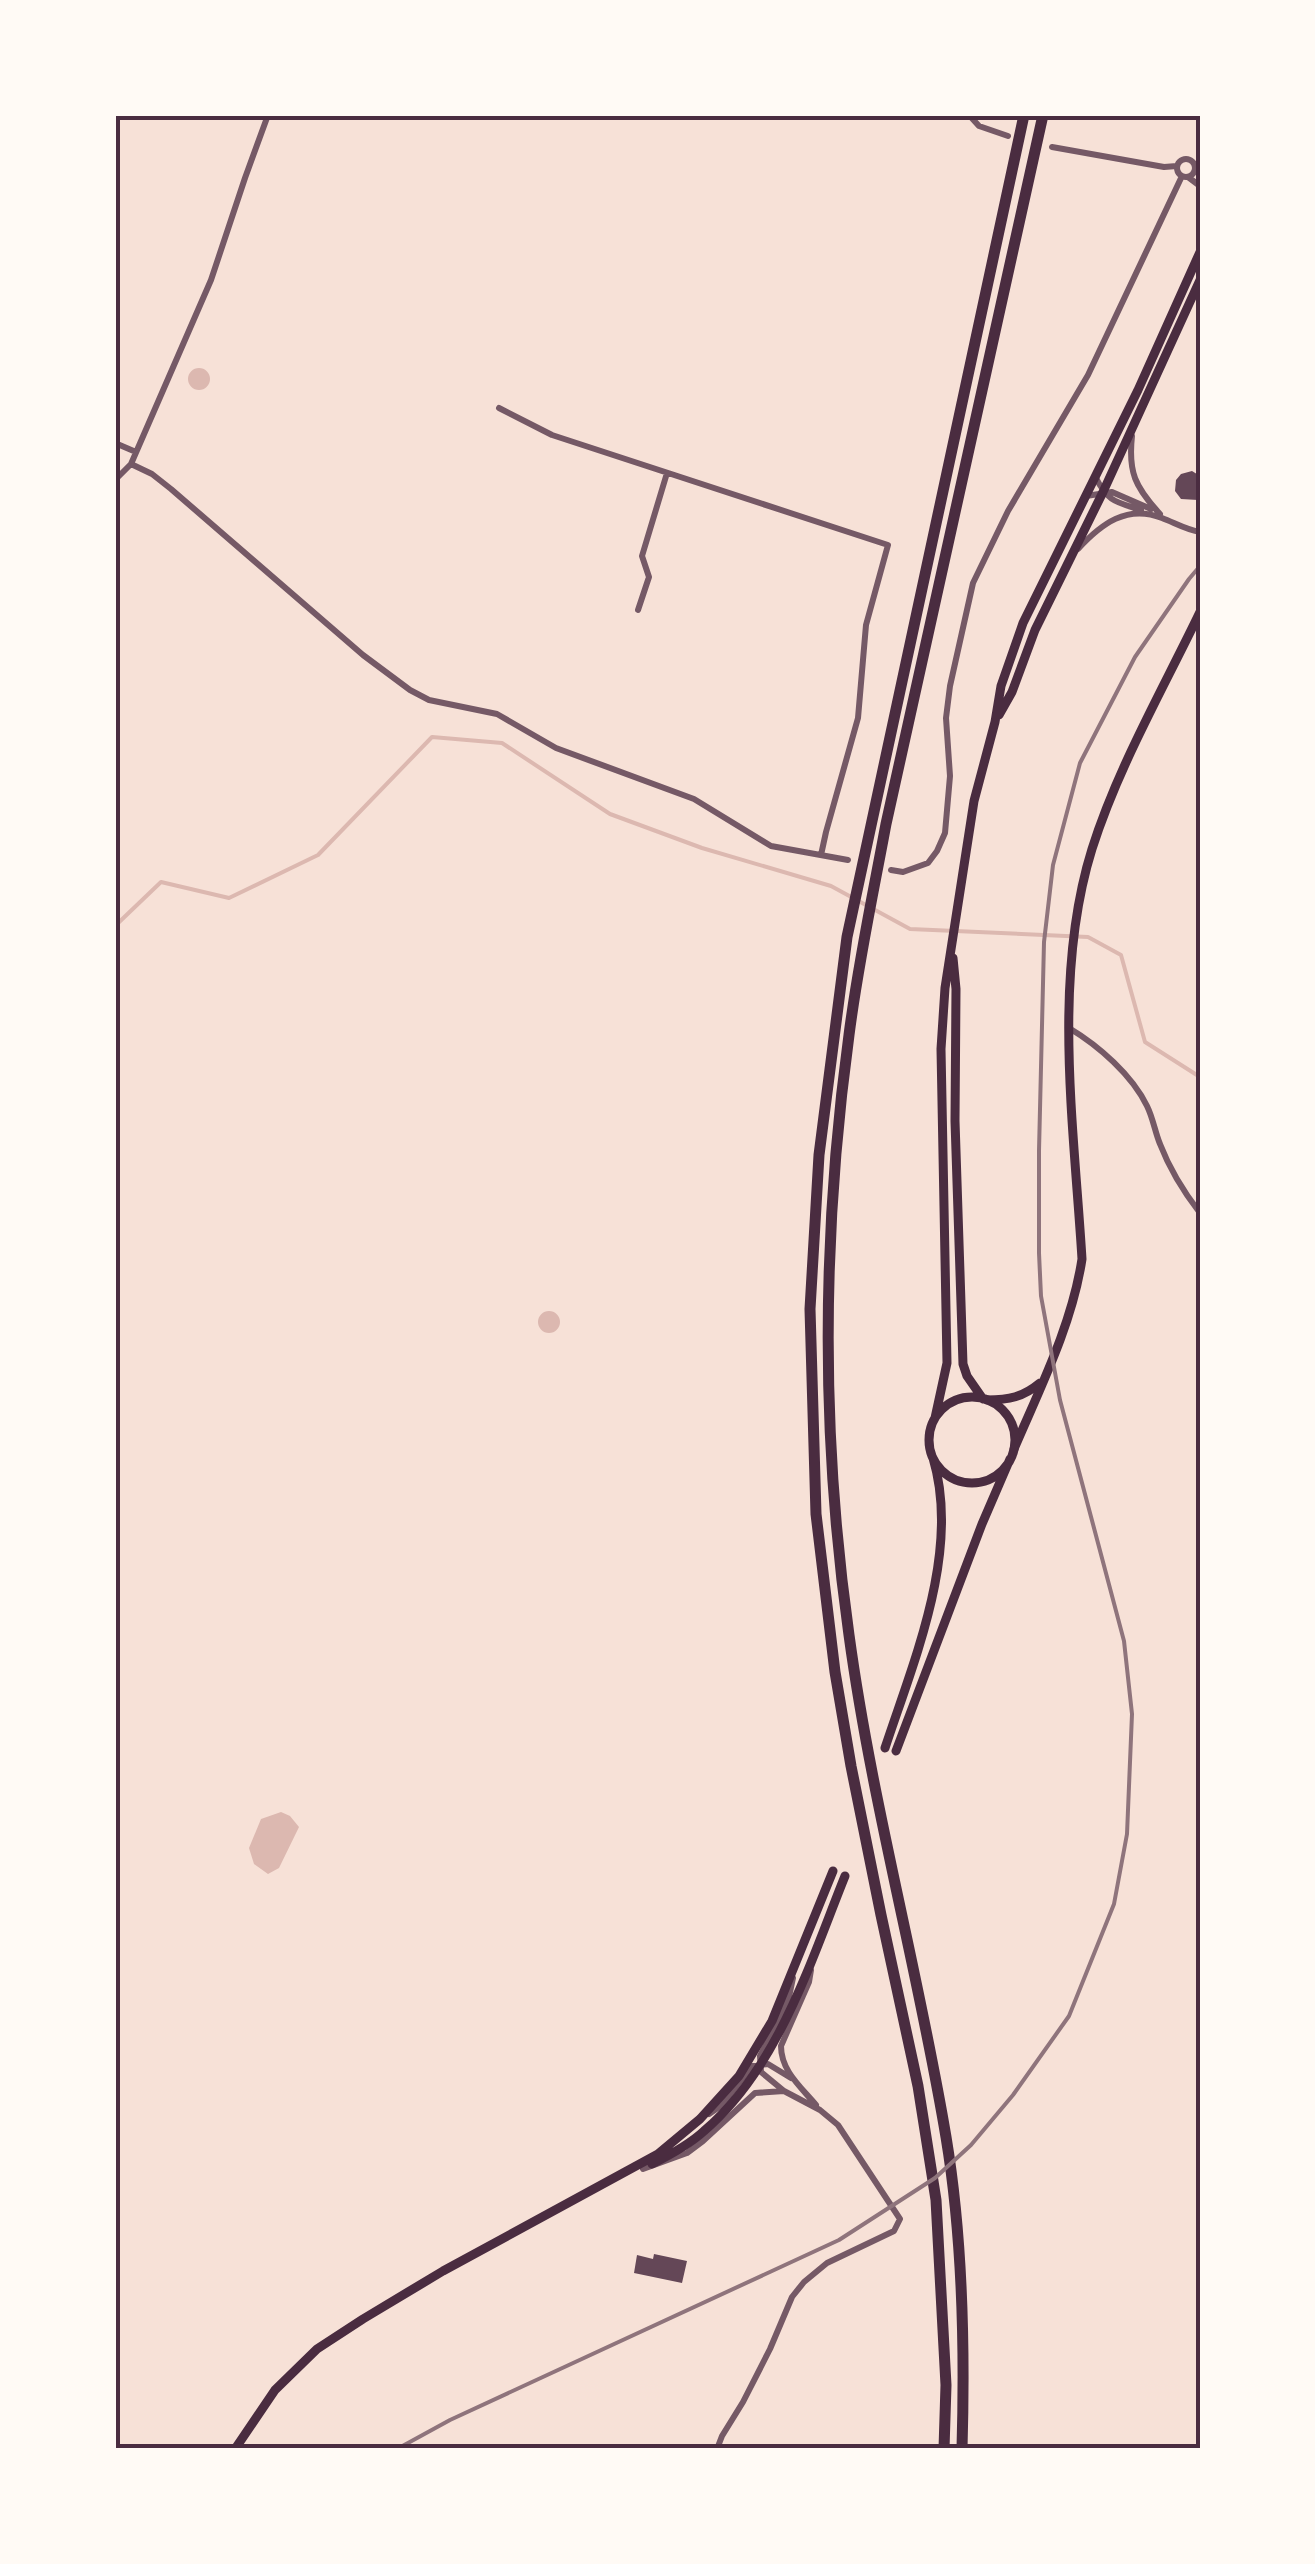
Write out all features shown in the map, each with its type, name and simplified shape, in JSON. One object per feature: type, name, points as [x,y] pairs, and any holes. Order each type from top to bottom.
[{"type":"highway","points":[[944,2449],[946,2385],[936,2200],[918,2086],[835,1672],[816,1514],[810,1310],[819,1155],[847,937],[1024,115]]},
{"type":"highway","points":[[962,2449],[964,2386],[953,2185],[869,1765],[848,1634],[834,1512],[828,1310],[848,1036],[864,940],[886,824],[1043,115]]},
{"type":"main road","points":[[884,1748],[935,1587],[942,1517],[939,1478],[929,1438],[947,1364],[941,1048],[944,988],[974,802],[1001,686],[1024,623],[1200,252]]},
{"type":"main road","points":[[995,722],[1200,280]]},
{"type":"main road","points":[[896,1752],[1077,1289],[1082,1259],[1068,1027],[1076,917],[1092,850],[1118,781],[1200,612]]},
{"type":"main road","points":[[933,1458],[946,1475],[966,1482],[987,1480],[1004,1468],[1012,1454],[1014,1434],[1010,1420],[985,1399],[966,1376],[963,1364],[952,948]]},
{"type":"main road","points":[[935,1418],[961,1398],[1008,1400],[1020,1397],[1042,1381]]},
{"type":"main road","points":[[235,2449],[275,2390],[317,2349],[443,2271],[658,2154],[700,2120],[739,2076],[758,2046],[833,1871]]},
{"type":"main road","points":[[599,2187],[643,2169],[705,2131],[744,2087],[786,2017],[844,1876]]},
{"type":"street","points":[[115,480],[131,464],[211,280],[268,115]]},
{"type":"street","points":[[969,115],[978,126],[1008,136]]},
{"type":"street","points":[[1052,147],[1176,166]]},
{"type":"street","points":[[891,870],[903,872],[928,863],[937,852],[944,832],[950,776],[946,718],[950,686],[973,583],[1008,511],[1088,375],[1193,174],[1193,162],[1188,158],[1176,166]]},
{"type":"street","points":[[1176,166],[1178,172],[1193,174]]},
{"type":"street","points":[[1193,174],[1200,186]]},
{"type":"street","points":[[499,408],[552,435],[888,545],[866,624],[858,718],[822,855]]},
{"type":"street","points":[[1132,430],[1131,471],[1153,512]]},
{"type":"street","points":[[115,442],[136,452]]},
{"type":"street","points":[[131,464],[171,489],[363,655],[410,690],[429,700],[497,714],[556,748],[694,799],[771,846],[848,860]]},
{"type":"street","points":[[638,610],[649,577],[642,556],[668,472]]},
{"type":"street","points":[[1096,478],[1110,500],[1153,512],[1200,532]]},
{"type":"street","points":[[1086,496],[1103,492]]},
{"type":"street","points":[[1071,556],[1108,521],[1153,512]]},
{"type":"street","points":[[1068,1027],[1085,1037],[1138,1090],[1172,1172],[1200,1213]]},
{"type":"street","points":[[717,2449],[792,2298],[804,2282],[828,2263],[894,2231],[900,2219],[849,2140],[792,2078],[781,2055],[781,2046],[808,1982],[816,1946]]},
{"type":"street","points":[[795,1967],[789,1996],[759,2065],[784,2091],[820,2110]]},
{"type":"street","points":[[700,2120],[722,2104],[752,2066],[768,2064],[792,2078]]},
{"type":"street","points":[[643,2169],[686,2153],[754,2093],[784,2091]]},
{"type":"shaded area","points":[[199,368],[207,371],[207,387],[199,390],[191,387],[188,379],[191,371]]},
{"type":"shaded area","points":[[549,1311],[557,1314],[557,1330],[549,1333],[541,1330],[538,1322],[541,1314]]},
{"type":"shaded area","points":[[281,1812],[299,1827],[279,1868],[268,1874],[254,1864],[249,1848],[261,1819]]},
{"type":"building","points":[[1192,471],[1200,476],[1198,500],[1181,499],[1175,491],[1176,480]]},
{"type":"building","points":[[654,2254],[687,2261],[682,2283],[634,2273],[637,2255],[653,2259]]},
{"type":"waterway","points":[[115,926],[161,882],[229,898],[318,855],[432,737],[502,743],[610,814],[702,848],[831,886],[910,929],[1088,937],[1121,955],[1145,1042],[1200,1077]]},
{"type":"railway","points":[[397,2449],[450,2420],[839,2240],[935,2178],[971,2145],[1013,2095],[1069,2016],[1114,1904],[1127,1834],[1132,1714],[1124,1641],[1060,1400],[1041,1296],[1039,1151],[1044,942],[1053,865],[1080,763],[1135,657],[1200,566]]}]
